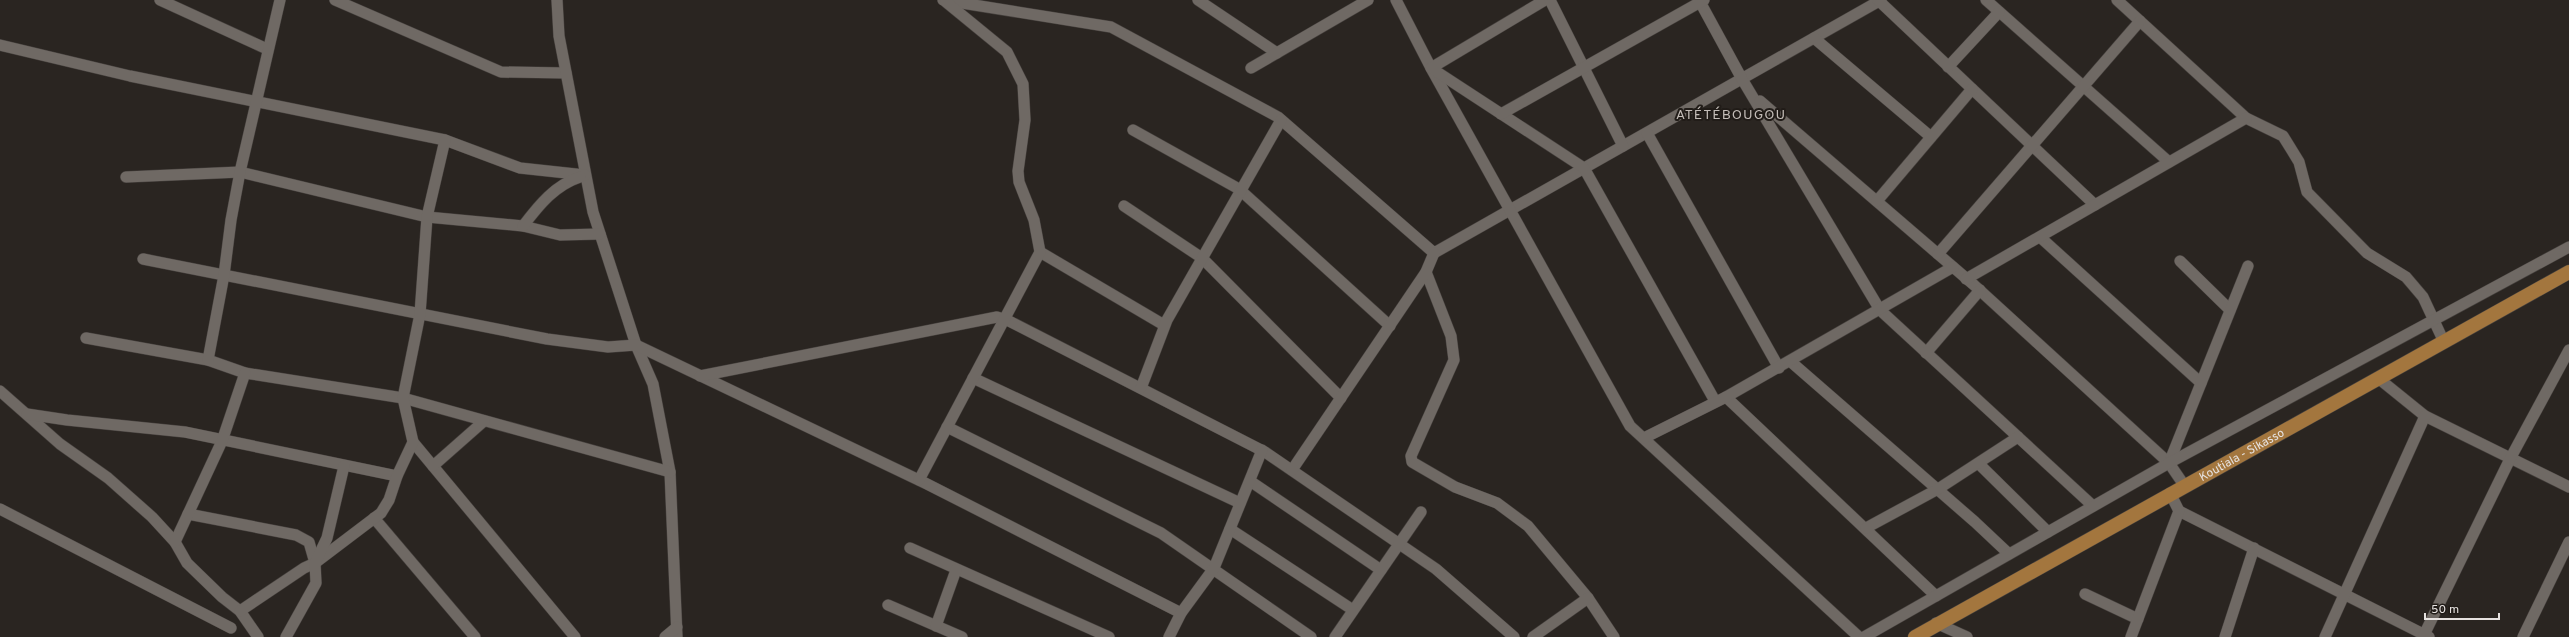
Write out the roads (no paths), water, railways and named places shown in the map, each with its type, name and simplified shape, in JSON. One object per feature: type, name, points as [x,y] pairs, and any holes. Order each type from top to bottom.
[{"type":"main road","name":"Koutiala - Sikasso","points":[[1915,637],[1936,623],[2569,272]]},
{"type":"street","points":[[160,0],[267,49]]},
{"type":"street","points":[[208,360],[224,275],[231,220],[240,172],[267,49],[280,0]]},
{"type":"street","points":[[334,0],[501,72],[566,73]]},
{"type":"street","points":[[556,0],[559,36],[585,175],[600,234],[636,345],[653,384],[670,472],[677,632],[665,637]]},
{"type":"street","points":[[1198,0],[1277,53]]},
{"type":"street","points":[[1350,0],[1364,2]]},
{"type":"street","points":[[1396,0],[1431,68],[1511,209],[1630,426],[1859,637]]},
{"type":"street","points":[[1431,68],[1545,0]]},
{"type":"street","points":[[1550,0],[1623,146]]},
{"type":"street","points":[[1292,470],[1426,272],[1434,253],[1648,133],[1879,0],[2095,205]]},
{"type":"street","points":[[1986,0],[2169,162]]},
{"type":"street","points":[[2117,0],[2246,118],[2283,136],[2299,162],[2307,192],[2367,253],[2406,277],[2424,297],[2444,342]]},
{"type":"street","points":[[945,1],[1111,27],[1281,120],[1434,253]]},
{"type":"street","points":[[919,480],[1040,252],[1034,220],[1019,182],[1018,172],[1025,120],[1023,84],[1007,52],[998,42],[945,1]]},
{"type":"street","points":[[1501,114],[1701,1],[1742,79],[1880,310],[2093,506]]},
{"type":"street","points":[[1251,68],[1364,2]]},
{"type":"street","points":[[1948,67],[1999,12]]},
{"type":"street","points":[[1938,254],[2140,21]]},
{"type":"street","points":[[1814,38],[1931,137]]},
{"type":"street","points":[[0,45],[256,102],[445,140],[520,168],[585,175]]},
{"type":"street","points":[[1431,68],[1584,168],[1715,402]]},
{"type":"street","points":[[1876,201],[1972,89]]},
{"type":"street","points":[[1752,94],[1980,290],[2169,463],[2184,486]]},
{"type":"street","points":[[1966,279],[2246,118]]},
{"type":"street","points":[[1141,388],[1164,325],[1281,120]]},
{"type":"street","points":[[1133,130],[1240,191],[1390,326]]},
{"type":"street","points":[[1648,133],[1779,368]]},
{"type":"street","points":[[445,140],[427,217],[420,314],[403,398],[413,442],[575,637]]},
{"type":"street","points":[[126,177],[240,172],[427,217],[523,226],[560,235],[600,234]]},
{"type":"street","points":[[523,226],[535,210],[565,182],[585,175]]},
{"type":"street","points":[[1124,206],[1202,258],[1341,398]]},
{"type":"street","points":[[2040,236],[2201,383]]},
{"type":"street","points":[[1864,637],[2169,463],[2569,247]]},
{"type":"street","points":[[1040,252],[1164,325]]},
{"type":"street","points":[[143,259],[547,339],[608,347],[636,345],[919,480],[1181,612]]},
{"type":"street","points":[[2180,261],[2230,310]]},
{"type":"street","points":[[2169,463],[2248,266]]},
{"type":"street","points":[[1644,438],[1726,397],[1779,368],[1953,267]]},
{"type":"street","points":[[1426,272],[1451,336],[1454,360],[1411,456],[1412,462],[1455,487],[1497,503],[1528,526],[1588,598],[1614,637]]},
{"type":"street","points":[[1926,353],[1980,290]]},
{"type":"street","points":[[700,376],[997,318],[1004,319],[1262,450],[1436,569],[1514,637]]},
{"type":"street","points":[[86,338],[208,360],[245,373],[403,398],[670,472]]},
{"type":"street","points":[[2170,493],[2179,511],[2426,636],[2510,459],[2569,350]]},
{"type":"street","points":[[1790,361],[1938,489],[2009,554]]},
{"type":"street","points":[[175,542],[222,441],[245,373]]},
{"type":"street","points":[[973,378],[1240,503]]},
{"type":"street","points":[[2378,378],[2425,416],[2569,487]]},
{"type":"street","points":[[0,391],[60,444],[108,478],[152,517],[175,542],[187,563],[222,597],[240,611],[258,637]]},
{"type":"street","points":[[1726,397],[1866,528],[1936,596]]},
{"type":"street","points":[[27,414],[67,420],[185,432],[222,441],[397,476]]},
{"type":"street","points":[[2325,637],[2425,416]]},
{"type":"street","points":[[433,466],[484,421]]},
{"type":"street","points":[[946,427],[1161,533],[1214,568],[1311,637]]},
{"type":"street","points":[[1866,528],[1938,489],[1980,464],[2018,437]]},
{"type":"street","points":[[240,611],[304,568],[315,563],[374,518],[389,500],[397,476],[413,442]]},
{"type":"street","points":[[1172,636],[1181,612],[1214,568],[1262,450]]},
{"type":"street","points":[[1980,464],[2048,532]]},
{"type":"street","points":[[315,563],[327,538],[344,466]]},
{"type":"street","points":[[1250,481],[1381,570]]},
{"type":"street","points":[[0,510],[231,628]]},
{"type":"street","points":[[2131,637],[2179,511]]},
{"type":"street","points":[[1335,637],[1421,512]]},
{"type":"street","points":[[188,514],[296,535],[309,542],[315,563],[316,583],[286,637]]},
{"type":"street","points":[[374,518],[475,637]]},
{"type":"street","points":[[1230,529],[1353,610]]},
{"type":"street","points":[[2523,637],[2569,542]]},
{"type":"street","points":[[910,548],[956,570],[1109,637]]},
{"type":"street","points":[[2225,637],[2254,548]]},
{"type":"street","points":[[936,626],[956,570]]},
{"type":"street","points":[[2085,594],[2138,619]]},
{"type":"street","points":[[1533,637],[1588,598]]},
{"type":"street","points":[[888,605],[962,637]]},
{"type":"street","points":[[1936,623],[1967,637]]},
{"type":"district","name":"ATÉTÉBOUGOU","points":[[1731,114]]}]
